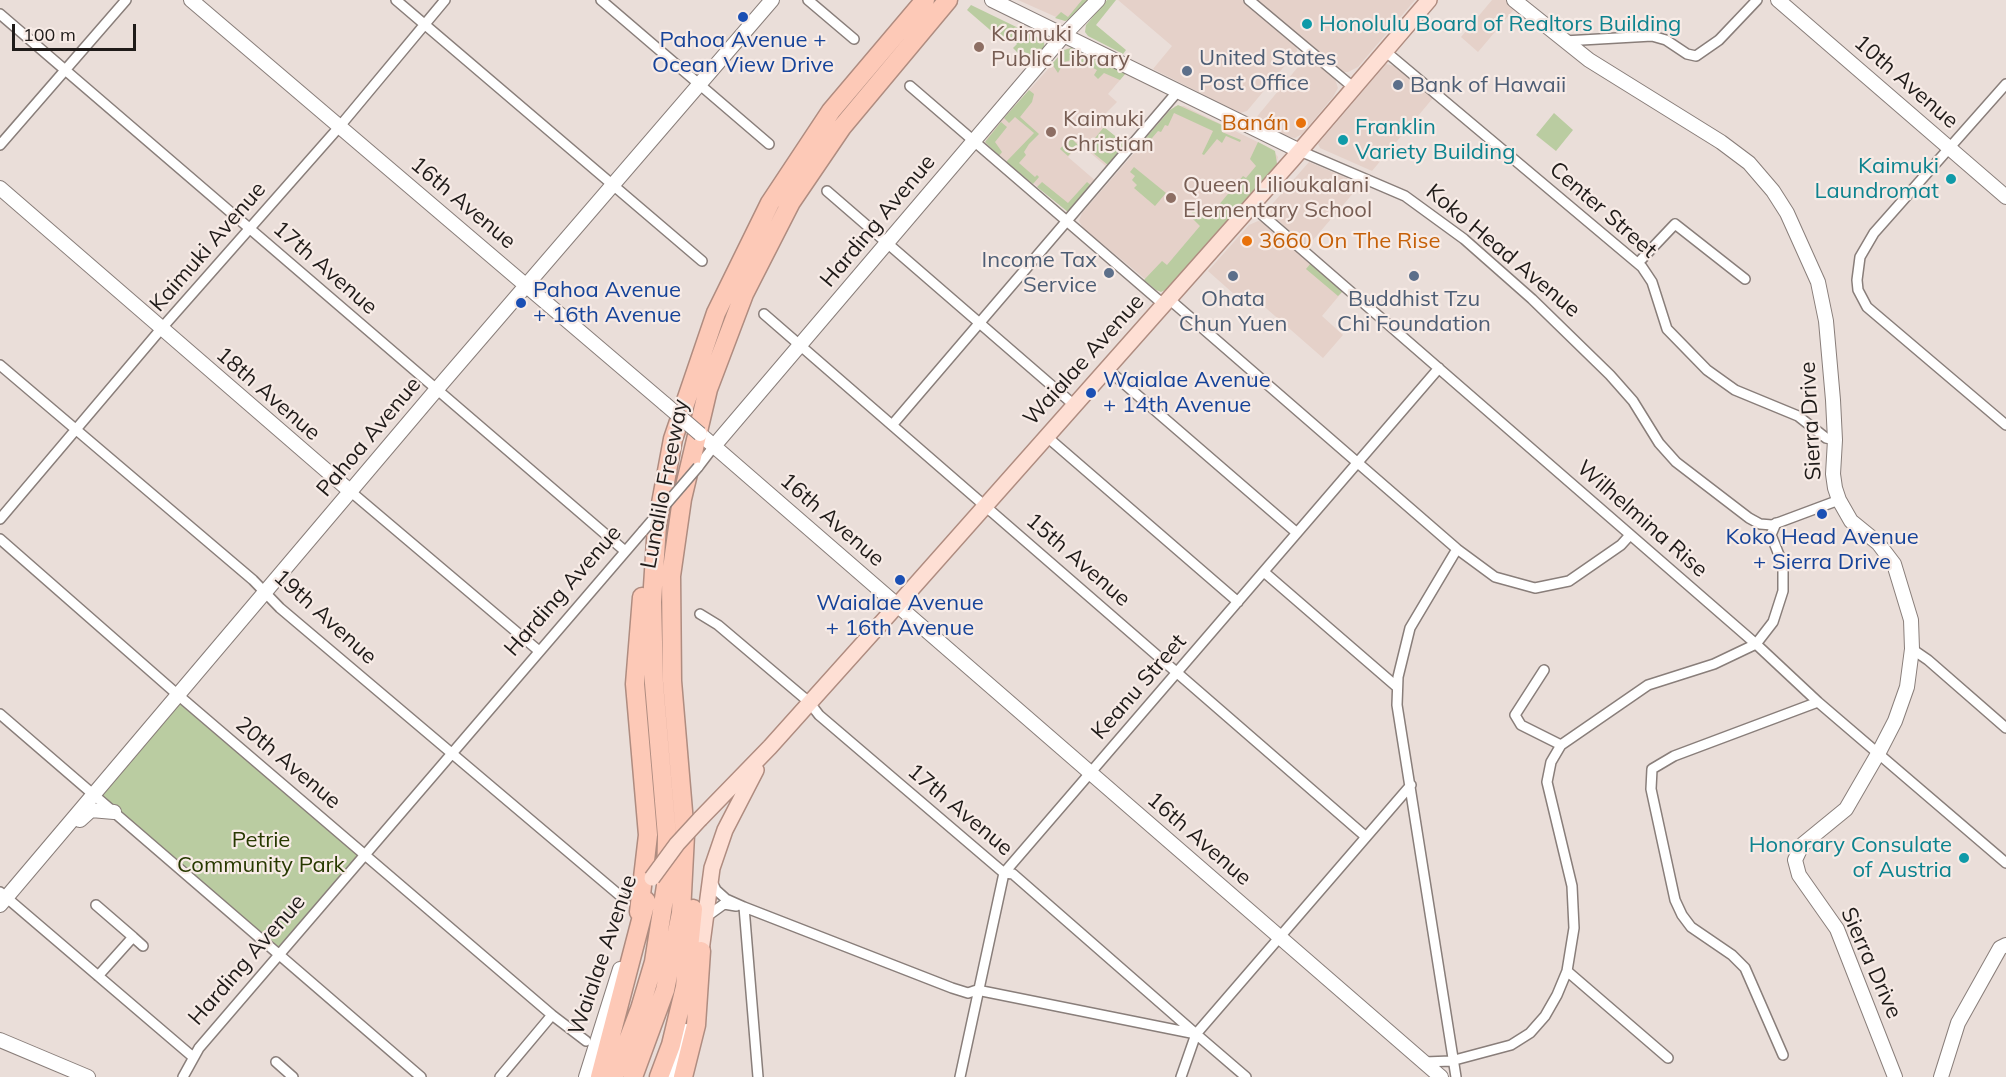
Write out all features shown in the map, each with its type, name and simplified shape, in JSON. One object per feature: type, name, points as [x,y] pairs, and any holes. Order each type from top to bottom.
[{"type":"highway","name":"Lunalilo Freeway","points":[[614,1077],[640,1010],[654,962],[666,886],[668,836],[654,683],[652,602],[657,525],[673,439],[716,313],[770,203],[831,111],[925,0]]},
{"type":"highway","name":"Lunalilo Freeway","points":[[633,1077],[665,990],[681,913],[685,835],[670,628],[673,551],[694,444],[725,340],[765,249],[821,155],[869,92],[948,0]]},
{"type":"highway","points":[[639,912],[648,836],[635,684],[639,626],[650,537],[673,439]]},
{"type":"highway","points":[[659,1077],[671,1045],[685,987],[696,861],[691,790],[677,734]]},
{"type":"highway","points":[[600,1077],[651,883]]},
{"type":"highway","points":[[683,1077],[696,1024],[701,951]]},
{"type":"main road","name":"Waialae Avenue","points":[[651,883],[677,844],[770,747],[897,605],[1073,404],[1252,206],[1429,0]]},
{"type":"main road","name":"Waialae Avenue","points":[[701,951],[710,879],[725,830],[743,791],[770,747]]},
{"type":"street","points":[[0,146],[126,0]]},
{"type":"street","name":"16th Avenue","points":[[191,0],[714,446],[1441,1077]]},
{"type":"street","points":[[396,0],[702,261]]},
{"type":"street","name":"Kaimuki Avenue","points":[[0,519],[249,228],[340,126],[445,0]]},
{"type":"street","points":[[602,0],[769,144]]},
{"type":"street","name":"Pahoa Avenue","points":[[2,898],[53,842],[698,83],[772,0]]},
{"type":"street","points":[[808,0],[854,39]]},
{"type":"street","name":"Koko Head Avenue","points":[[992,0],[1300,151],[1405,196],[1464,239],[1508,277],[1610,375],[1633,401],[1659,443],[1676,462],[1743,514],[1760,524],[1776,524]]},
{"type":"street","name":"Harding Avenue","points":[[183,1077],[193,1057],[278,955],[643,531],[1064,35],[1098,0]]},
{"type":"street","points":[[1249,0],[1354,88]]},
{"type":"street","name":"Sierra Drive","points":[[1514,0],[1564,41],[1627,85],[1721,142],[1749,163],[1773,192],[1794,225],[1821,291],[1826,321],[1835,440],[1833,474],[1839,500],[1851,521],[1878,543],[1894,564],[1911,620],[1912,649],[1907,687],[1895,721],[1879,752],[1846,809],[1803,845],[1795,860],[1799,875],[1837,929],[1895,1077]]},
{"type":"street","points":[[1564,41],[1652,36],[1666,40],[1686,54],[1696,56],[1719,40],[1757,0]]},
{"type":"street","name":"10th Avenue","points":[[1778,0],[2006,197]]},
{"type":"street","name":"17th Avenue","points":[[0,14],[625,551]]},
{"type":"street","name":"Center Street","points":[[1385,51],[1638,263],[1652,282],[1667,329],[1707,370],[1735,390],[1798,416],[1826,438],[1835,440]]},
{"type":"street","points":[[2006,84],[1882,223],[1860,257],[1857,280],[1858,290],[1867,307],[2006,425]]},
{"type":"street","points":[[910,86],[1067,220],[1359,462],[1457,549],[1495,577],[1535,588],[1569,581],[1621,545],[1630,535]]},
{"type":"street","points":[[893,424],[1178,91]]},
{"type":"street","name":"18th Avenue","points":[[0,188],[161,330],[539,651]]},
{"type":"street","points":[[827,191],[1073,404]]},
{"type":"street","name":"Wilhelmina Rise","points":[[1252,206],[1756,644],[1818,702],[2006,863]]},
{"type":"street","points":[[1638,263],[1675,224],[1745,279]]},
{"type":"street","name":"15th Avenue","points":[[764,314],[1365,836]]},
{"type":"street","name":"19th Avenue","points":[[0,365],[265,592],[280,608],[624,899]]},
{"type":"street","points":[[1106,368],[1298,533]]},
{"type":"street","name":"Keanu Street","points":[[960,1077],[1004,873],[1439,368]]},
{"type":"street","points":[[1046,436],[1238,602]]},
{"type":"street","points":[[1425,1062],[1451,1061],[1511,1046],[1530,1033],[1557,994],[1567,971],[1574,928],[1572,886],[1547,782],[1551,762],[1561,745],[1648,685],[1714,664],[1756,644],[1773,622],[1783,591],[1783,565],[1770,533],[1776,524],[1839,500]]},
{"type":"street","points":[[1743,514],[1774,543]]},
{"type":"street","name":"20th Avenue","points":[[0,539],[178,695],[552,1015],[586,1041]]},
{"type":"street","points":[[1456,1077],[1451,1061],[1411,785],[1397,705],[1397,687],[1402,650],[1410,628],[1457,549]]},
{"type":"street","points":[[1264,572],[1397,687]]},
{"type":"street","name":"17th Avenue","points":[[700,614],[718,625],[809,702],[819,716],[1004,873],[1013,874],[1246,1077]]},
{"type":"street","points":[[1912,649],[1928,660],[2006,729]]},
{"type":"street","points":[[1544,669],[1515,715],[1521,725],[1561,745]]},
{"type":"street","points":[[1783,1055],[1745,968],[1732,956],[1690,927],[1682,915],[1676,900],[1651,789],[1653,769],[1674,756],[1818,702]]},
{"type":"street","points":[[0,714],[421,1077]]},
{"type":"street","points":[[1181,1077],[1196,1034],[1411,785]]},
{"type":"street","points":[[53,842],[70,831],[87,812],[114,812]]},
{"type":"street","points":[[710,879],[716,890],[726,899],[952,988],[968,993],[977,990],[1196,1034]]},
{"type":"street","name":"Waialae Avenue","points":[[586,1077],[639,912],[651,883]]},
{"type":"street","points":[[2,898],[193,1057]]},
{"type":"street","points":[[705,918],[724,904],[744,907]]},
{"type":"street","points":[[96,905],[143,946]]},
{"type":"street","points":[[744,907],[758,1077]]},
{"type":"street","points":[[98,976],[133,938]]},
{"type":"street","points":[[1941,1077],[1958,1023],[2000,948],[2006,945]]},
{"type":"street","name":"Waialae Avenue","points":[[670,1077],[689,1022],[701,951]]},
{"type":"street","points":[[1567,971],[1668,1058]]},
{"type":"street","points":[[500,1077],[552,1015]]},
{"type":"street","points":[[0,1040],[88,1077]]},
{"type":"street","points":[[276,1062],[292,1077]]},
{"type":"shaded area","points":[[1018,0],[1089,0],[1065,21]]},
{"type":"shaded area","points":[[1118,0],[1242,0],[1296,45],[1297,51],[1247,111],[1240,113],[1153,69],[1172,46]]},
{"type":"shaded area","points":[[1255,0],[1415,0],[1358,67],[1348,72],[1341,72]]},
{"type":"shaded area","points":[[1492,0],[1508,0],[1516,7],[1478,52],[1461,37]]},
{"type":"shaded area","name":"Kaimuki Christian","points":[[1067,48],[1077,49],[1126,73],[1108,94],[1117,102],[1105,114],[1108,118],[1102,126],[1127,146],[1108,168],[1080,144],[1068,157],[1097,182],[1068,212],[985,143],[987,137]]},
{"type":"shaded area","points":[[1307,56],[1334,76],[1338,88],[1302,134],[1295,138],[1288,137],[1255,119]]},
{"type":"shaded area","points":[[1386,64],[1395,66],[1433,98],[1372,171],[1320,148],[1318,144]]},
{"type":"shaded area","name":"Queen Lilioukalani Elementary School","points":[[1175,106],[1184,106],[1272,149],[1278,157],[1276,165],[1167,289],[1161,292],[1083,228],[1079,221],[1082,213]]},
{"type":"shaded area","points":[[1309,162],[1361,184],[1307,247],[1267,210]]},
{"type":"shaded area","points":[[1258,221],[1267,223],[1343,291],[1322,316],[1343,335],[1323,358],[1259,302],[1252,310],[1208,271],[1249,225]]},
{"type":"green space","points":[[1082,0],[1089,0],[1072,19],[1065,21],[1055,18],[1061,12],[1068,17]]},
{"type":"green space","points":[[1107,0],[1116,0],[1096,25],[1126,50],[1123,54],[1088,36],[1085,32],[1086,25]]},
{"type":"green space","points":[[971,5],[1037,37],[1044,43],[1045,49],[1006,98],[1003,95],[1034,60],[1021,49],[1018,53],[1013,48],[1017,44],[1009,37],[1004,42],[967,10]]},
{"type":"green space","points":[[1071,48],[1126,73],[1120,80],[1104,73],[1098,79],[1094,75],[1097,70],[1076,59],[1064,62],[1058,73],[1052,64],[1064,50]]},
{"type":"green space","points":[[1029,90],[1034,94],[1032,102],[1020,117],[1039,134],[1029,144],[1024,152],[1026,155],[1019,163],[1035,177],[1037,175],[1039,177],[1033,184],[1006,162],[1034,133],[1015,117],[1009,123],[1004,118]]},
{"type":"green space","points":[[1178,105],[1224,126],[1222,132],[1241,140],[1240,142],[1226,136],[1222,143],[1217,139],[1204,155],[1202,154],[1213,131],[1174,113],[1168,126],[1165,125],[1161,132],[1158,131],[1147,144],[1144,140],[1170,110]]},
{"type":"green space","points":[[1554,113],[1573,130],[1556,151],[1536,135]]},
{"type":"green space","points":[[1001,122],[1007,127],[995,142],[1002,152],[999,156],[985,142]]},
{"type":"green space","points":[[1104,127],[1125,144],[1108,165],[1087,148]]},
{"type":"green space","points":[[1070,137],[1078,145],[1068,156],[1060,149]]},
{"type":"green space","points":[[1258,142],[1275,151],[1277,164],[1167,289],[1161,292],[1156,290],[1144,280],[1162,261],[1167,265],[1200,226],[1190,216],[1193,211],[1201,217],[1207,210],[1212,213],[1243,176],[1246,178],[1256,166],[1250,159]]},
{"type":"green space","points":[[1134,167],[1166,193],[1155,206],[1134,188],[1137,185],[1132,180],[1135,176],[1130,172]]},
{"type":"green space","points":[[1042,182],[1068,203],[1087,182],[1092,186],[1068,212],[1037,187]]},
{"type":"green space","points":[[1311,263],[1343,291],[1338,296],[1306,269]]},
{"type":"green space","name":"Petrie Community Park","points":[[180,702],[360,855],[277,949],[101,794]]},
{"type":"place","name":"Pahoa Avenue + Ocean View Drive","points":[[743,17]]},
{"type":"place","name":"Honolulu Board of Realtors Building","points":[[1307,24]]},
{"type":"place","name":"Kaimuki Public Library","points":[[979,47]]},
{"type":"place","name":"United States Post Office","points":[[1187,71]]},
{"type":"place","name":"Bank of Hawaii","points":[[1398,85]]},
{"type":"place","name":"Banán","points":[[1301,123]]},
{"type":"place","name":"Kaimuki Christian","points":[[1051,132]]},
{"type":"place","name":"Franklin Variety Building","points":[[1343,140]]},
{"type":"place","name":"Kaimuki Laundromat","points":[[1951,179]]},
{"type":"place","name":"Queen Lilioukalani Elementary School","points":[[1171,198]]},
{"type":"place","name":"3660 On The Rise","points":[[1247,241]]},
{"type":"place","name":"Income Tax Service","points":[[1109,273]]},
{"type":"place","name":"Ohata Chun Yuen","points":[[1233,276]]},
{"type":"place","name":"Buddhist Tzu Chi Foundation","points":[[1414,276]]},
{"type":"place","name":"Pahoa Avenue + 16th Avenue","points":[[521,303]]},
{"type":"place","name":"Waialae Avenue + 14th Avenue","points":[[1091,393]]},
{"type":"place","name":"Koko Head Avenue + Sierra Drive","points":[[1822,514]]},
{"type":"place","name":"Waialae Avenue + 16th Avenue","points":[[900,580]]},
{"type":"place","name":"Honorary Consulate of Austria","points":[[1964,858]]}]
